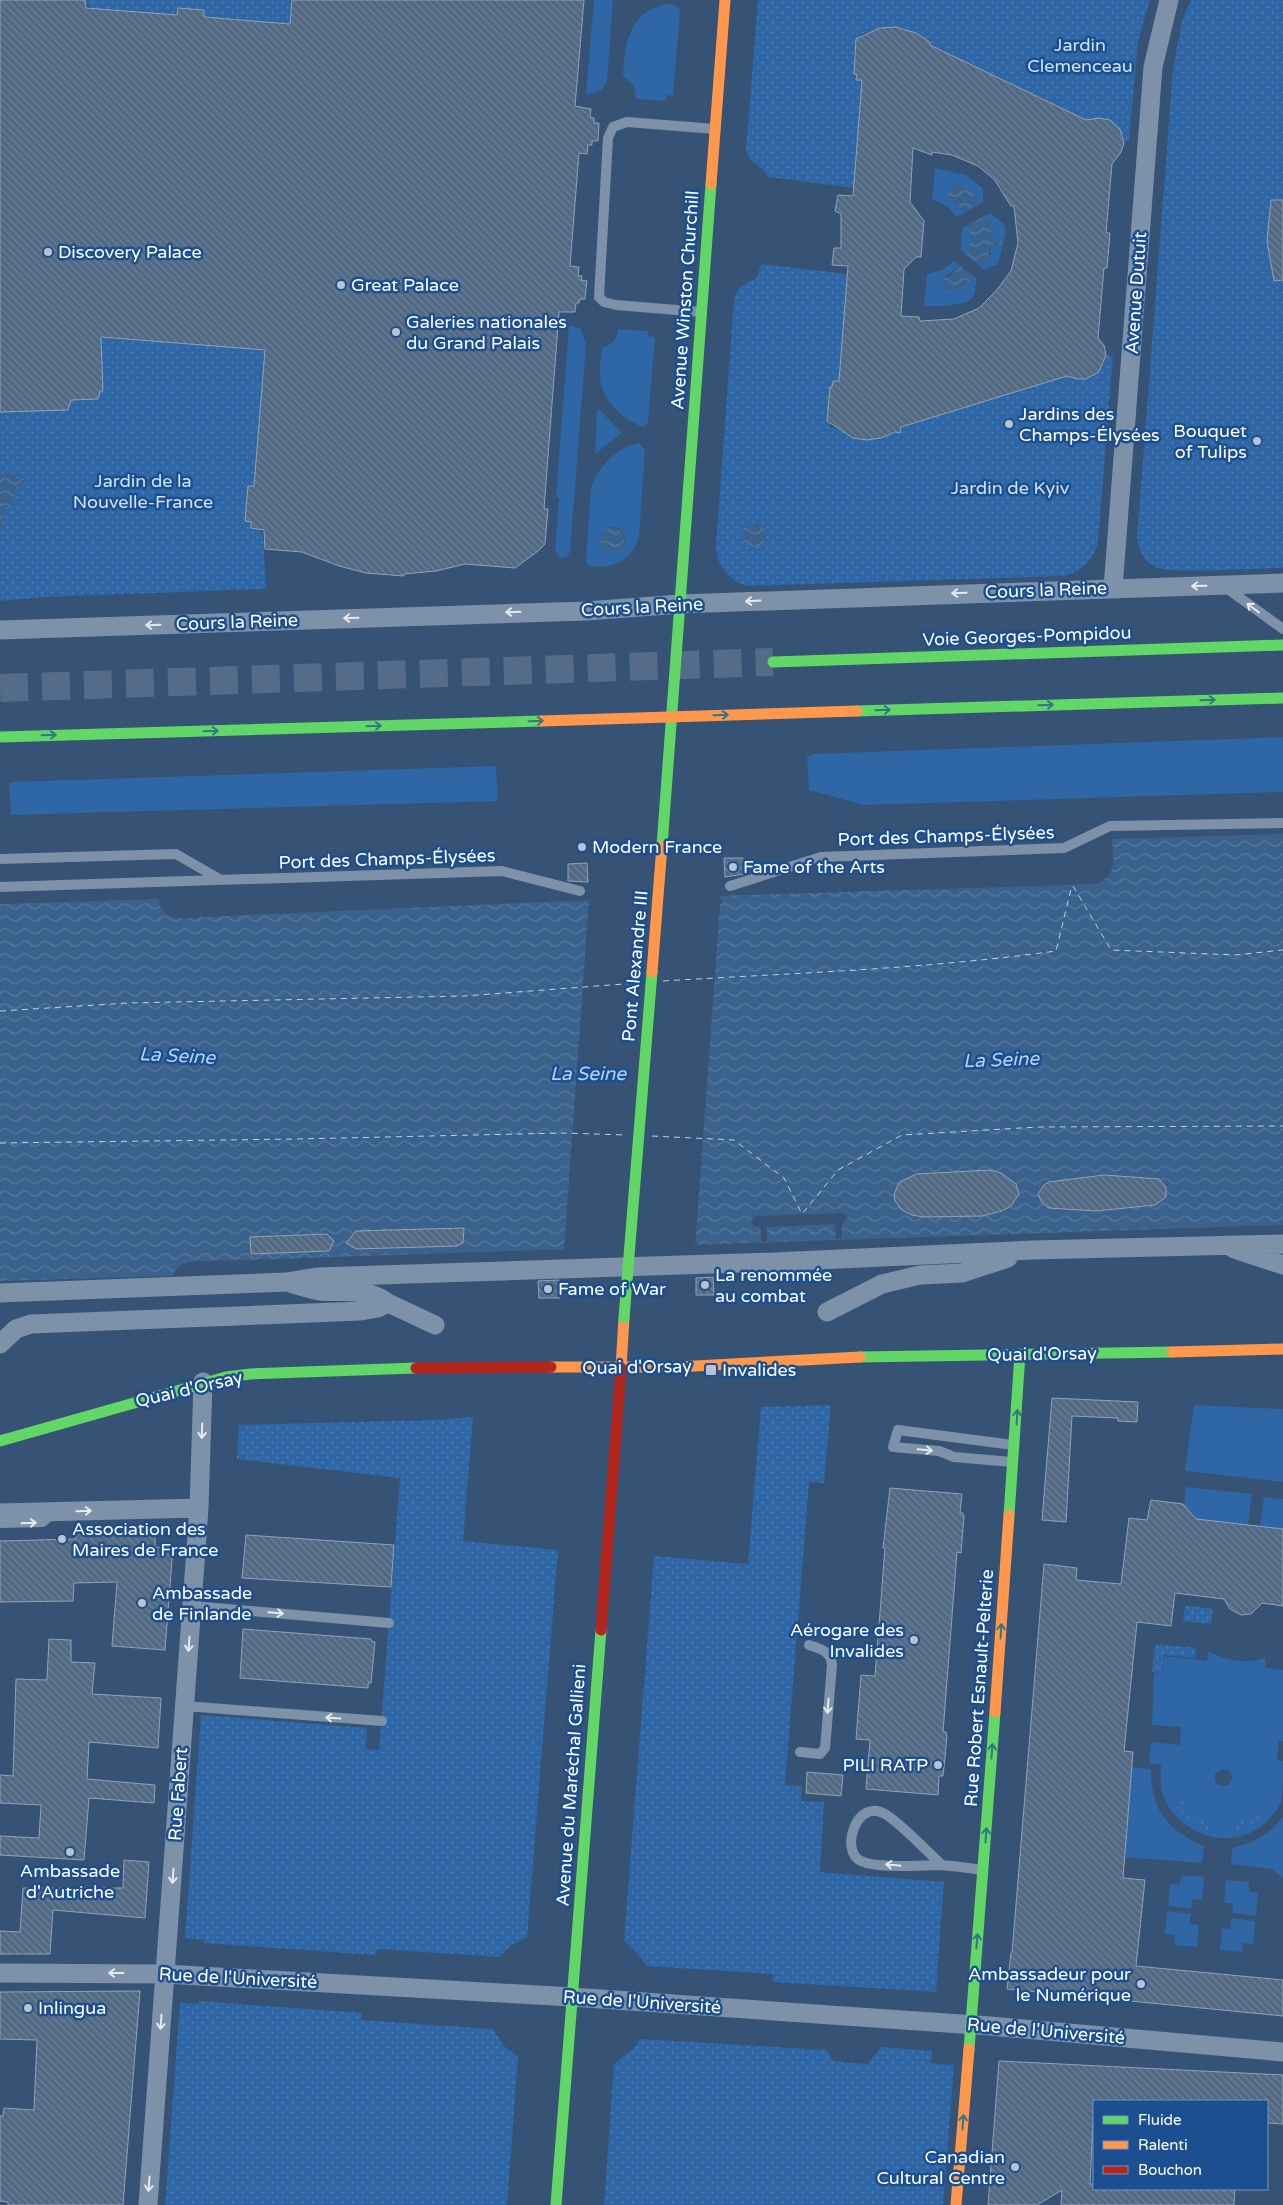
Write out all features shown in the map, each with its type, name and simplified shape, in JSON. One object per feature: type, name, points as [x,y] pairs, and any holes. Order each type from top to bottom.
[{"type":"main road","name":"Avenue Winston Churchill","points":[[672,717],[725,0]]},
{"type":"main road","name":"Voie Georges-Pompidou","points":[[773,662],[1283,645]]},
{"type":"main road","points":[[0,737],[1283,698]]},
{"type":"main road","name":"Pont Alexandre III","points":[[621,1368],[672,717]]},
{"type":"main road","name":"Quai d'Orsay","points":[[0,1441],[203,1382],[250,1374],[423,1368],[621,1368],[887,1356],[1201,1352],[1283,1349]]},
{"type":"main road","name":"Rue Robert Esnault-Pelterie","points":[[956,2205],[1015,1446],[1020,1354]]},
{"type":"main road","name":"Avenue du Maréchal Gallieni","points":[[556,2205],[621,1368]]},
{"type":"street","name":"Avenue Dutuit","points":[[1113,588],[1153,67],[1169,0]]},
{"type":"street","name":"Cours la Reine","points":[[0,630],[586,611],[681,604],[1283,583]]},
{"type":"street","points":[[0,1293],[287,1282],[317,1277],[774,1262],[1033,1250],[1283,1244]]},
{"type":"street","points":[[1219,1245],[1283,1265]]},
{"type":"street","points":[[827,1312],[882,1284],[920,1275],[962,1273],[1033,1250]]},
{"type":"street","points":[[287,1282],[319,1290],[365,1292],[435,1325]]},
{"type":"street","points":[[0,1344],[16,1329],[31,1324],[361,1311],[378,1308],[388,1303]]},
{"type":"street","name":"Rue Fabert","points":[[148,2205],[199,1508],[203,1382]]},
{"type":"street","points":[[0,1513],[199,1508]]},
{"type":"street","name":"Rue de l'Université","points":[[0,1973],[165,1974],[572,1997],[970,2025],[1283,2052]]},
{"type":"lane","points":[[702,312],[616,305],[604,302],[599,297],[608,138],[614,127],[626,122],[715,129]]},
{"type":"lane","points":[[1224,586],[1283,629]]},
{"type":"lane","name":"Port des Champs-Élysées","points":[[730,886],[821,857],[1064,848],[1110,826],[1283,823]]},
{"type":"lane","points":[[0,859],[176,854],[222,881]]},
{"type":"lane","name":"Port des Champs-Élysées","points":[[0,887],[502,871],[580,891]]},
{"type":"lane","points":[[1013,1462],[954,1457],[939,1451],[893,1447],[898,1430],[1015,1446]]},
{"type":"lane","points":[[0,1524],[43,1522],[53,1512]]},
{"type":"lane","points":[[192,1606],[389,1623]]},
{"type":"lane","points":[[800,1752],[820,1754],[825,1748],[832,1658],[826,1651],[809,1645]]},
{"type":"lane","points":[[185,1706],[382,1721]]},
{"type":"lane","points":[[942,1866],[883,1813],[870,1811],[862,1815],[853,1827],[852,1851],[863,1862],[912,1867],[942,1866],[983,1870]]},
{"type":"green space","points":[[85,0],[292,0],[290,24],[204,17],[204,10],[178,15],[91,9],[88,4],[85,4]]},
{"type":"green space","points":[[594,0],[613,0],[607,81],[599,91],[586,94]]},
{"type":"green space","name":"Jardin Clemenceau","points":[[758,0],[1150,0],[1138,41],[1129,141],[1124,141],[1120,129],[1111,121],[1100,118],[1088,121],[930,45],[930,39],[901,28],[891,27],[860,34],[859,40],[856,40],[854,73],[857,74],[856,80],[862,80],[854,188],[768,177],[750,159],[746,150]]},
{"type":"green space","points":[[1191,0],[1283,0],[1283,196],[1267,241],[1268,247],[1283,259],[1283,568],[1196,571],[1164,569],[1151,565],[1140,551],[1137,538],[1173,69],[1182,21]]},
{"type":"green space","points":[[668,4],[676,5],[680,11],[673,96],[667,95],[666,101],[636,99],[634,86],[623,76],[628,40],[637,21],[645,13],[655,7]]},
{"type":"green space","points":[[935,168],[966,175],[983,188],[983,202],[957,217],[948,207],[932,199]],"holes":[[[956,184],[966,189],[977,199],[964,212],[949,197],[950,189]]]},
{"type":"green space","points":[[990,213],[1004,224],[1006,232],[998,264],[984,270],[961,250],[962,228]],"holes":[[[990,222],[992,239],[995,239],[999,246],[992,243],[990,255],[969,250],[971,242],[969,225]]]},
{"type":"green space","points":[[954,261],[977,279],[972,298],[963,303],[924,306],[927,274],[942,270]],"holes":[[[960,266],[949,293],[945,288],[943,278]]]},
{"type":"green space","name":"Jardins des Champs-Élysées","points":[[761,264],[847,274],[839,381],[830,387],[827,421],[830,421],[830,427],[861,440],[870,440],[900,433],[901,427],[1068,375],[1081,379],[1093,376],[1102,368],[1106,355],[1113,356],[1098,542],[1090,560],[1081,568],[1064,576],[747,586],[729,576],[718,559],[716,545],[734,299],[740,288],[757,278]]},
{"type":"green space","points":[[569,325],[581,329],[586,344],[570,552],[567,557],[560,558],[555,551],[559,498],[556,497]]},
{"type":"green space","points":[[618,329],[648,331],[648,336],[655,337],[648,423],[643,427],[621,415],[605,395],[602,387],[600,371],[602,348],[613,341]]},
{"type":"green space","name":"Jardin de la Nouvelle-France","points":[[103,337],[265,350],[254,486],[248,486],[245,521],[251,522],[263,536],[266,589],[47,597],[0,601],[0,412],[68,410],[71,400],[98,399],[100,341]]},
{"type":"green space","points":[[600,410],[622,433],[595,454],[597,411]]},
{"type":"green space","points":[[639,443],[645,450],[639,536],[627,557],[613,565],[588,565],[586,561],[591,487],[604,465],[616,453]],"holes":[[[610,527],[619,528],[626,537],[625,545],[616,552]]]},
{"type":"green space","points":[[1283,737],[1283,792],[863,805],[809,790],[807,757],[814,754]]},
{"type":"green space","points":[[496,766],[498,801],[11,815],[9,782]]},
{"type":"green space","points":[[831,1405],[824,1483],[809,1482],[785,1785],[802,1786],[801,1801],[824,1802],[820,1872],[944,1882],[936,1992],[773,1982],[773,1974],[646,1966],[624,1941],[654,1556],[748,1564],[761,1407]]},
{"type":"green space","points":[[1194,1405],[1283,1409],[1283,1482],[1185,1471]]},
{"type":"green space","points":[[473,1417],[463,1541],[558,1550],[527,1938],[511,1945],[499,1957],[377,1949],[376,1955],[204,1943],[204,1940],[185,1938],[201,1715],[367,1728],[366,1749],[379,1750],[400,1478],[237,1459],[239,1425],[436,1420]]},
{"type":"green space","points":[[1186,1487],[1252,1494],[1248,1525],[1194,1519],[1192,1512],[1184,1506]]},
{"type":"green space","points":[[1264,1497],[1283,1499],[1283,1529],[1260,1526]]},
{"type":"green space","points":[[1185,1605],[1213,1609],[1211,1624],[1183,1621]]},
{"type":"green space","points":[[1155,1644],[1196,1648],[1195,1658],[1164,1655],[1162,1673],[1152,1672]]},
{"type":"green space","points":[[1208,1651],[1223,1657],[1244,1661],[1266,1658],[1265,1668],[1283,1670],[1283,1741],[1279,1741],[1277,1760],[1283,1761],[1282,1800],[1277,1810],[1264,1824],[1252,1832],[1238,1837],[1210,1836],[1185,1824],[1174,1814],[1164,1798],[1161,1784],[1161,1765],[1149,1763],[1151,1742],[1180,1745],[1181,1727],[1152,1725],[1154,1673],[1163,1673],[1164,1656],[1207,1661]],"holes":[[[1222,1769],[1230,1771],[1231,1774],[1232,1779],[1227,1786],[1218,1785],[1215,1780],[1215,1774]]]},
{"type":"green space","points":[[1132,1767],[1151,1769],[1154,1796],[1158,1807],[1164,1817],[1180,1833],[1204,1846],[1202,1863],[1122,1857]]},
{"type":"green space","points":[[1182,1801],[1196,1817],[1209,1823],[1209,1830],[1186,1817],[1176,1804]]},
{"type":"green space","points":[[1259,1811],[1265,1814],[1257,1821],[1239,1830],[1229,1832],[1229,1826],[1247,1820]]},
{"type":"green space","points":[[1283,1816],[1283,1878],[1271,1869],[1231,1864],[1232,1848],[1261,1837],[1273,1828]]},
{"type":"green space","points":[[1181,1875],[1204,1877],[1202,1900],[1192,1899],[1191,1909],[1168,1906],[1170,1884],[1180,1885]]},
{"type":"green space","points":[[1226,1880],[1249,1882],[1249,1892],[1258,1893],[1256,1916],[1232,1913],[1233,1903],[1224,1903]]},
{"type":"green space","points":[[1167,1911],[1191,1914],[1189,1924],[1199,1925],[1197,1947],[1174,1945],[1175,1935],[1165,1934]]},
{"type":"green space","points":[[1231,1918],[1255,1921],[1253,1944],[1243,1943],[1242,1952],[1220,1950],[1222,1928],[1230,1929]]},
{"type":"green space","points":[[199,2001],[362,2013],[361,2020],[493,2029],[504,2046],[518,2057],[507,2205],[165,2205],[180,2003],[199,2004]]},
{"type":"green space","points":[[640,2039],[827,2050],[833,2061],[868,2064],[881,2047],[932,2051],[931,2063],[954,2065],[943,2205],[604,2205],[614,2064],[634,2048]]},
{"type":"water","points":[[956,184],[973,194],[978,204],[964,212],[948,197],[950,189]]},
{"type":"water","points":[[985,216],[990,222],[992,239],[1000,238],[1002,245],[992,243],[987,261],[980,265],[966,254],[971,242],[969,225]]},
{"type":"water","points":[[960,266],[973,276],[969,284],[948,293],[943,287],[942,279],[952,274]]},
{"type":"water","points":[[7,472],[15,474],[16,479],[22,477],[25,480],[22,486],[17,486],[12,500],[15,500],[10,508],[7,507],[4,512],[6,514],[0,528],[0,476]]},
{"type":"water","points":[[749,523],[759,523],[766,530],[766,540],[759,547],[749,547],[742,540],[742,530]]},
{"type":"water","points":[[608,528],[618,528],[625,535],[625,545],[618,552],[608,552],[601,545],[601,535]]},
{"type":"water","name":"La Seine","points":[[1283,834],[1283,1225],[197,1261],[180,1266],[173,1276],[0,1281],[0,904],[158,899],[161,908],[166,914],[182,918],[589,900],[1098,884],[1109,875],[1113,865],[1112,839]]},
{"type":"pier","points":[[722,893],[720,899],[723,899],[723,903],[720,904],[695,1247],[564,1251],[589,900],[580,900],[580,898]]},
{"type":"pier","points":[[842,1213],[848,1217],[842,1224],[842,1239],[836,1239],[835,1224],[767,1227],[767,1242],[762,1242],[760,1227],[754,1226],[751,1221],[755,1216]]},
{"type":"building","name":"Great Palace","points":[[0,0],[85,0],[86,8],[177,15],[178,8],[204,10],[204,17],[290,24],[292,0],[584,0],[575,106],[591,109],[590,117],[594,118],[594,123],[599,123],[598,141],[592,141],[592,145],[588,145],[587,154],[579,153],[570,266],[579,267],[578,276],[582,276],[581,280],[587,281],[585,299],[580,299],[579,303],[576,303],[575,312],[559,312],[544,509],[548,509],[545,544],[538,551],[515,568],[465,564],[436,571],[404,574],[404,576],[366,573],[339,566],[302,552],[265,549],[264,530],[251,528],[251,522],[245,521],[248,486],[254,486],[265,350],[101,337],[103,391],[100,391],[98,399],[71,400],[68,410],[0,412]]},
{"type":"building","points":[[896,27],[916,33],[930,42],[930,45],[1086,120],[1099,118],[1110,120],[1120,129],[1124,143],[1121,152],[1112,164],[1106,233],[1110,233],[1107,268],[1104,268],[1098,338],[1104,345],[1106,355],[1099,372],[1086,379],[1067,376],[901,427],[900,433],[895,432],[881,438],[867,440],[853,438],[827,421],[830,387],[832,387],[833,381],[839,381],[848,266],[832,265],[834,248],[841,248],[841,214],[835,211],[838,195],[853,196],[862,80],[856,80],[857,74],[854,74],[856,39],[880,28]],"holes":[[[913,148],[932,155],[932,152],[952,155],[978,166],[994,179],[1011,206],[1014,206],[1018,243],[1011,271],[996,291],[979,308],[954,319],[920,321],[919,317],[901,316],[904,269],[916,257],[921,257],[924,221],[910,202]]]},
{"type":"building","points":[[1271,200],[1283,200],[1283,280],[1274,281],[1267,241]]},
{"type":"building","points":[[724,858],[743,858],[744,874],[725,877]]},
{"type":"building","points":[[587,863],[588,882],[568,881],[568,864]]},
{"type":"building","points":[[991,1170],[1001,1173],[1016,1184],[1019,1194],[1011,1206],[1002,1211],[982,1216],[923,1217],[912,1215],[902,1210],[895,1201],[894,1194],[899,1183],[916,1174]]},
{"type":"building","points":[[1104,1175],[1159,1179],[1166,1187],[1166,1197],[1155,1205],[1096,1211],[1049,1208],[1042,1203],[1038,1194],[1044,1185],[1049,1182]]},
{"type":"building","points":[[464,1228],[463,1243],[456,1246],[356,1249],[346,1243],[356,1231]]},
{"type":"building","points":[[327,1234],[334,1241],[329,1251],[251,1254],[250,1237]]},
{"type":"building","points":[[713,1277],[714,1295],[696,1295],[696,1278]]},
{"type":"building","points":[[559,1280],[560,1298],[539,1298],[538,1281]]},
{"type":"building","points":[[1052,1398],[1138,1402],[1137,1422],[1118,1421],[1118,1418],[1072,1416],[1066,1522],[1042,1520]]},
{"type":"building","name":"Aérogare des Invalides","points":[[890,1488],[962,1494],[960,1513],[963,1513],[964,1517],[961,1553],[957,1552],[943,1732],[946,1732],[947,1736],[943,1776],[939,1776],[938,1795],[866,1789],[870,1740],[856,1739],[861,1675],[875,1676],[885,1548],[883,1548]]},
{"type":"building","points":[[1151,1500],[1183,1504],[1196,1519],[1283,1529],[1283,1606],[1262,1603],[1251,1614],[1241,1615],[1230,1609],[1224,1599],[1175,1593],[1171,1626],[1137,1622],[1124,1751],[1133,1752],[1123,1878],[1145,1880],[1136,1966],[1283,1980],[1283,2016],[1007,1989],[1012,1953],[1044,1564],[1077,1568],[1076,1580],[1121,1584],[1129,1518],[1147,1520]]},
{"type":"building","name":"Ambassade de Finlande","points":[[155,1530],[155,1547],[173,1548],[165,1650],[112,1646],[117,1582],[74,1583],[73,1601],[0,1602],[0,1541],[76,1539],[76,1533]]},
{"type":"building","points":[[246,1535],[394,1545],[391,1587],[242,1578]]},
{"type":"building","points":[[243,1629],[371,1639],[371,1641],[375,1642],[371,1683],[368,1683],[368,1688],[240,1678]]},
{"type":"building","points":[[49,1639],[71,1640],[71,1662],[95,1663],[92,1694],[161,1698],[158,1748],[89,1742],[87,1779],[155,1785],[154,1803],[89,1798],[84,1860],[0,1855],[0,1836],[39,1838],[41,1805],[0,1803],[0,1775],[13,1776],[16,1679],[47,1680]]},
{"type":"building","points":[[807,1772],[843,1775],[841,1796],[806,1793]]},
{"type":"building","points":[[124,1860],[149,1862],[145,1918],[53,1910],[50,1954],[0,1954],[0,1931],[20,1932],[23,1888],[123,1888]]},
{"type":"building","points":[[140,1991],[123,2205],[8,2205],[8,2202],[0,2201],[0,2116],[3,2116],[4,2108],[34,2110],[37,2040],[0,2039],[0,1992]]},
{"type":"building","points":[[999,2061],[1283,2075],[1283,2124],[1268,2123],[1268,2100],[1093,2100],[1090,2184],[1093,2184],[1093,2190],[1235,2190],[1234,2205],[1061,2205],[1062,2190],[1037,2205],[988,2205]]},
{"type":"ferry route","points":[[663,981],[909,966],[1056,951],[1072,885]]},
{"type":"ferry route","points":[[1073,886],[1111,950],[1235,955],[1283,950]]},
{"type":"ferry route","points":[[0,1011],[128,1003],[464,996],[637,983]]},
{"type":"ferry route","points":[[652,1136],[734,1140],[784,1178],[802,1214],[838,1170],[902,1135],[1038,1127],[1283,1126]]},
{"type":"ferry route","points":[[0,1143],[563,1133],[626,1135]]},
{"type":"tunnel","points":[[0,688],[773,662]]},
{"type":"traffic: fast","points":[[662,846],[711,184]]},
{"type":"traffic: fast","points":[[773,662],[1283,645]]},
{"type":"traffic: fast","points":[[857,711],[1283,698]]},
{"type":"traffic: fast","points":[[0,737],[542,721]]},
{"type":"traffic: fast","points":[[624,1318],[652,972]]},
{"type":"traffic: fast","points":[[860,1357],[1172,1352]]},
{"type":"traffic: fast","points":[[1009,1515],[1020,1354]]},
{"type":"traffic: fast","points":[[0,1441],[226,1377],[250,1374],[416,1368]]},
{"type":"traffic: fast","points":[[556,2205],[601,1630]]},
{"type":"traffic: fast","points":[[969,2049],[995,1712]]},
{"type":"traffic: slow","points":[[711,184],[725,0]]},
{"type":"traffic: slow","points":[[542,721],[857,711]]},
{"type":"traffic: slow","points":[[652,972],[662,846]]},
{"type":"traffic: slow","points":[[621,1368],[624,1318]]},
{"type":"traffic: slow","points":[[1172,1352],[1283,1349]]},
{"type":"traffic: slow","points":[[551,1367],[677,1367],[860,1357]]},
{"type":"traffic: slow","points":[[995,1712],[1009,1515]]},
{"type":"traffic: slow","points":[[956,2205],[969,2049]]},
{"type":"traffic: jam","points":[[416,1368],[551,1367]]},
{"type":"traffic: jam","points":[[601,1630],[621,1368]]},
{"type":"place","name":"Discovery Palace","points":[[48,252]]},
{"type":"place","name":"Great Palace","points":[[341,285]]},
{"type":"place","name":"Galeries nationales du Grand Palais","points":[[396,332]]},
{"type":"place","name":"Jardins des Champs-Élysées","points":[[1009,424]]},
{"type":"place","name":"Bouquet of Tulips","points":[[1257,441]]},
{"type":"place","name":"Modern France","points":[[582,847]]},
{"type":"place","name":"Fame of the Arts","points":[[733,867]]},
{"type":"place","name":"La renommée au combat","points":[[705,1285]]},
{"type":"place","name":"Fame of War","points":[[548,1289]]},
{"type":"place","name":"Invalides","points":[[711,1370]]},
{"type":"place","name":"Association des Maires de France","points":[[62,1539]]},
{"type":"place","name":"Ambassade de Finlande","points":[[142,1603]]},
{"type":"place","name":"Aérogare des Invalides","points":[[914,1640]]},
{"type":"place","name":"PILI RATP","points":[[938,1765]]},
{"type":"place","name":"Ambassade d'Autriche","points":[[70,1852]]},
{"type":"place","name":"Ambassadeur pour le Numérique","points":[[1141,1984]]},
{"type":"place","name":"Inlingua","points":[[28,2008]]},
{"type":"place","name":"Canadian Cultural Centre","points":[[1015,2167]]},
{"type":"park label","name":"Jardin de Kyiv","points":[[1010,488]]}]
